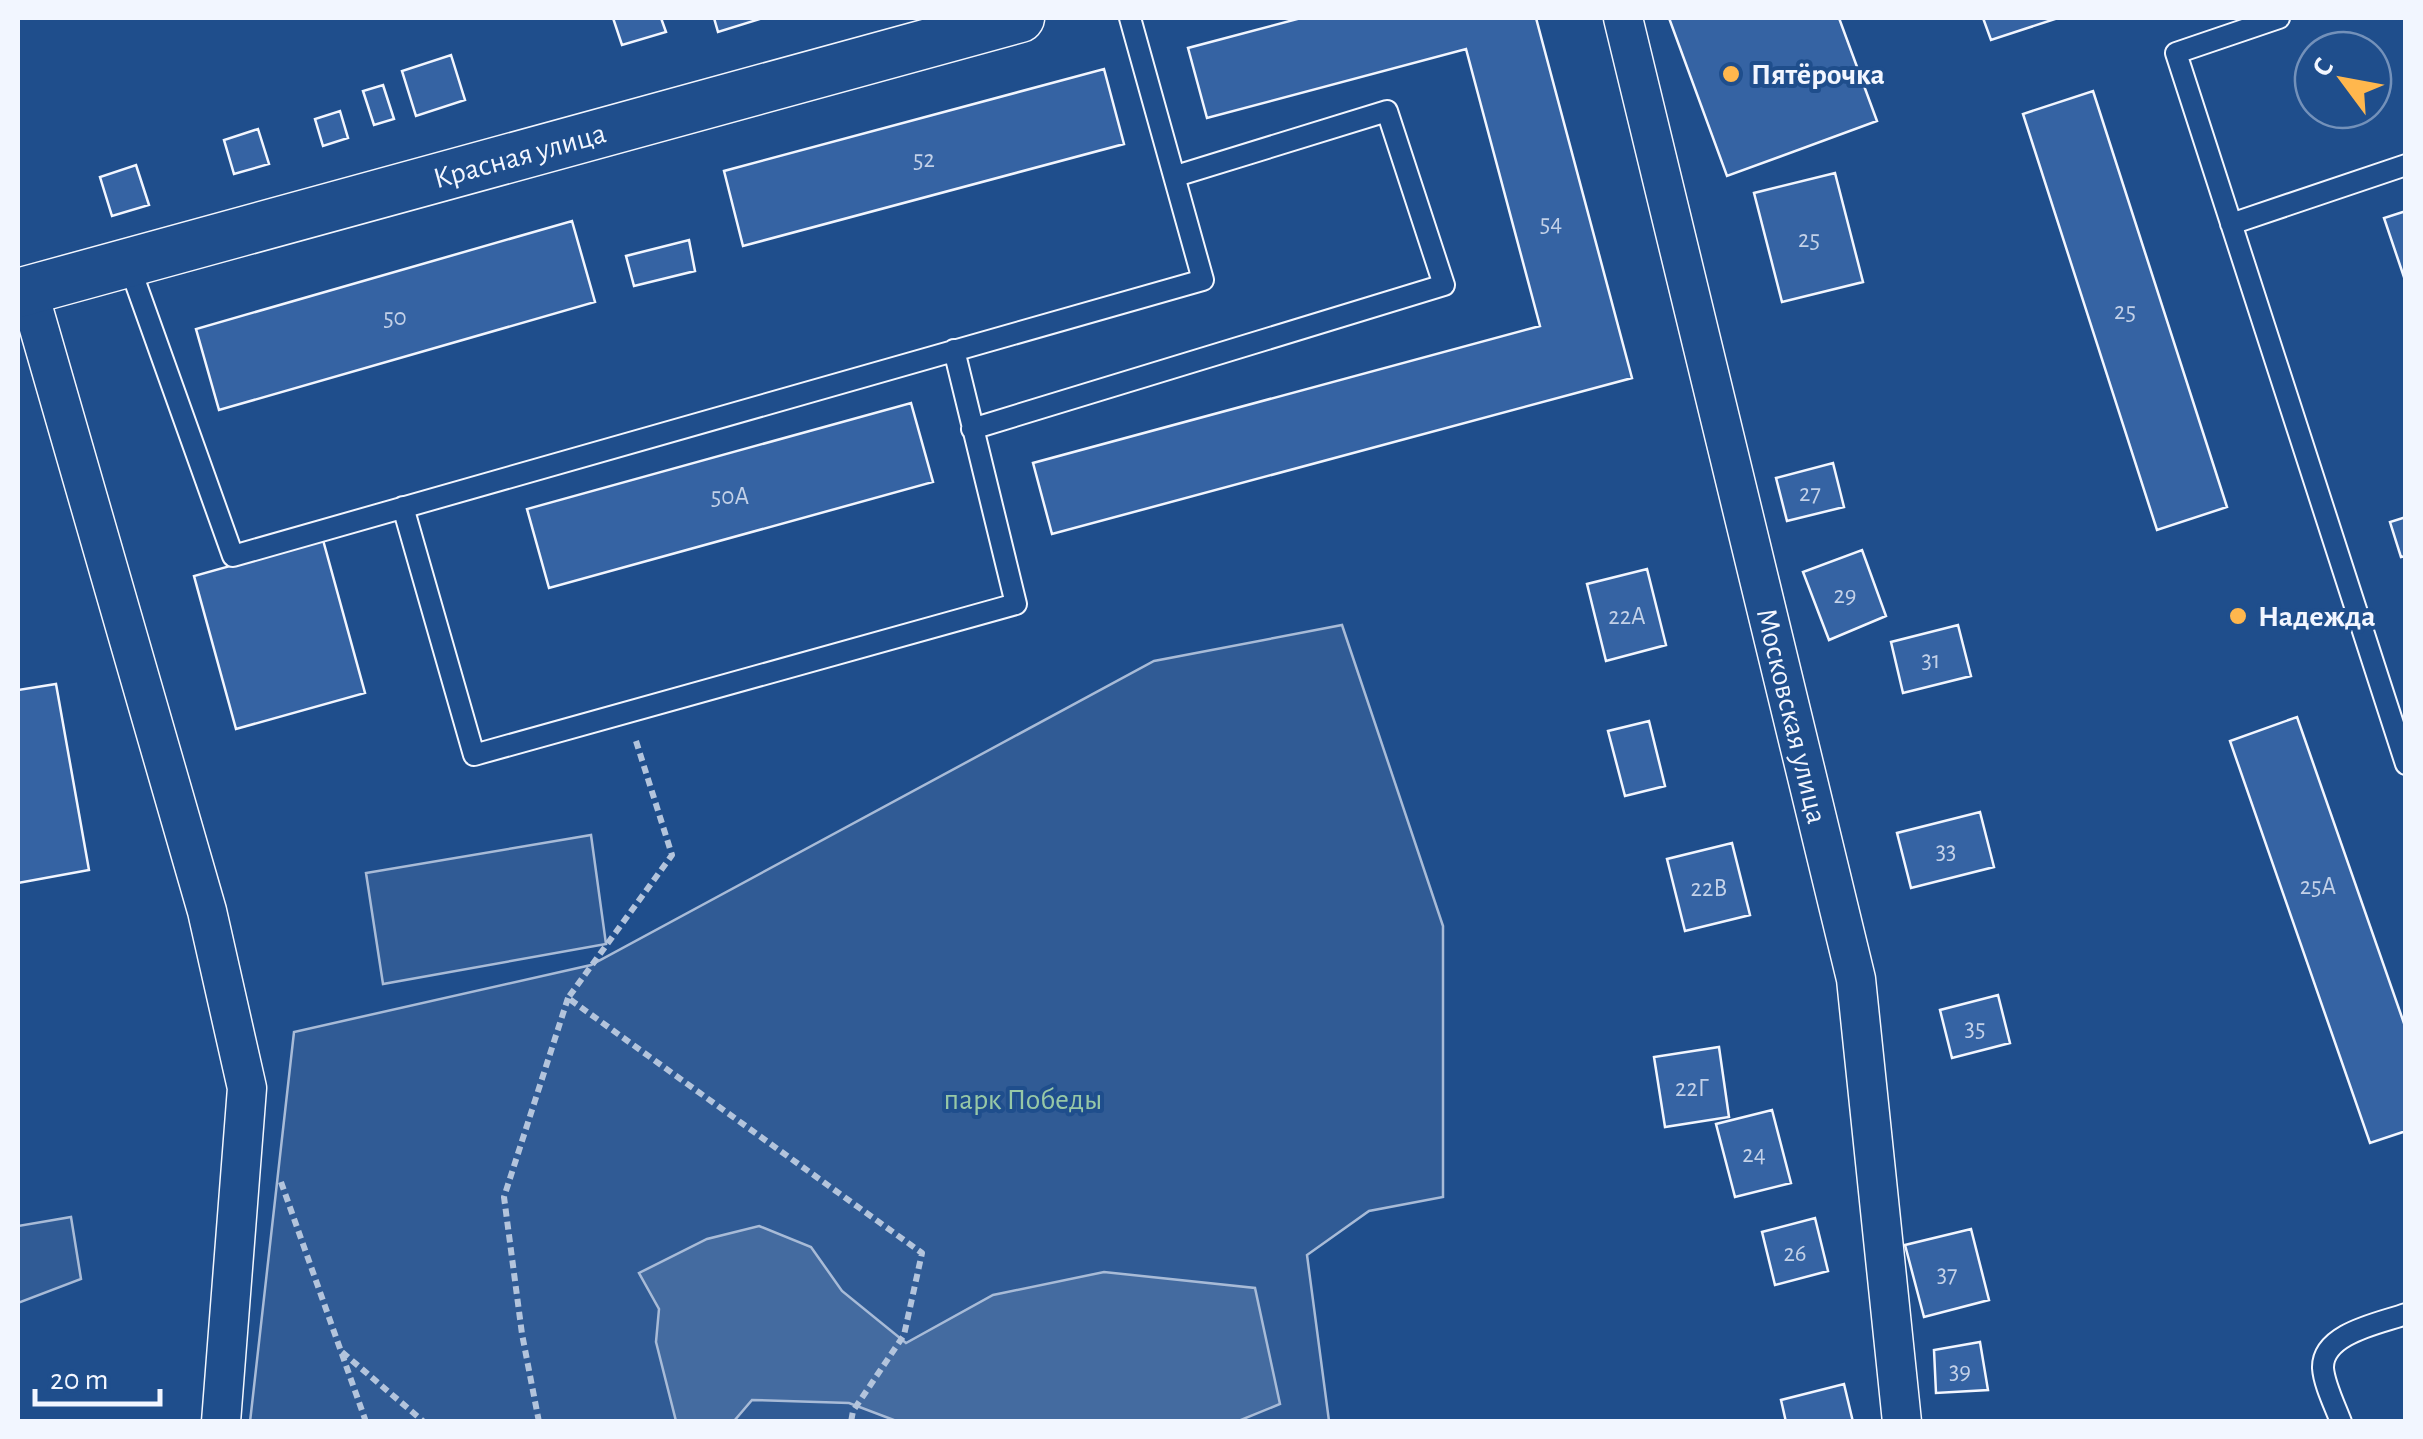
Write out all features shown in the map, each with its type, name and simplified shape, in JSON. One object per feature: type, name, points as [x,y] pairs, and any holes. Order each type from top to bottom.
[{"type":"street","name":"Красная улица","points":[[23,292],[1020,18]]},
{"type":"street","name":"Московская улица","points":[[1623,18],[1856,979],[1902,1422]]},
{"type":"street","points":[[23,292],[207,911],[247,1088],[220,1422]]},
{"type":"lane","points":[[128,262],[234,556],[1203,280],[1130,18]]},
{"type":"lane","points":[[2279,18],[2176,53],[2406,764]]},
{"type":"lane","points":[[972,428],[1444,285],[1387,112],[1176,176]]},
{"type":"lane","points":[[2231,224],[2406,165]]},
{"type":"lane","points":[[403,507],[474,755],[1016,604],[954,350]]},
{"type":"lane","points":[[2340,1422],[2323,1367],[2327,1355],[2338,1339],[2406,1314]]},
{"type":"path","points":[[539,1422],[522,1334],[504,1197],[568,998],[672,855],[627,713]]},
{"type":"path","points":[[568,998],[922,1253],[904,1335],[853,1410],[851,1422]]},
{"type":"path","points":[[277,1170],[366,1422]]},
{"type":"path","points":[[341,1351],[424,1422]]},
{"type":"shaded area","name":"парк Победы","points":[[1342,625],[1443,926],[1443,1197],[1369,1211],[1307,1255],[1329,1421],[250,1422],[294,1032],[591,965],[1154,661]]},
{"type":"shaded area","points":[[591,835],[606,944],[383,984],[366,873]]},
{"type":"shaded area","points":[[71,1217],[81,1279],[18,1303],[18,1226]]},
{"type":"shaded area","points":[[759,1226],[811,1247],[842,1291],[906,1343],[993,1295],[1104,1272],[1255,1288],[1280,1404],[1236,1422],[899,1422],[849,1403],[752,1400],[734,1421],[676,1421],[656,1342],[659,1309],[639,1273],[707,1239]]},
{"type":"building","points":[[613,18],[661,18],[666,32],[622,45]]},
{"type":"building","points":[[714,18],[759,18],[760,19],[718,32]]},
{"type":"building","points":[[1301,18],[1536,18],[1632,378],[1052,534],[1033,463],[1540,326],[1466,49],[1207,118],[1188,48]]},
{"type":"building","points":[[1669,18],[1839,18],[1877,121],[1727,176]]},
{"type":"building","points":[[1983,18],[2058,18],[1991,40]]},
{"type":"building","points":[[451,55],[465,100],[416,116],[402,71]]},
{"type":"building","points":[[1104,69],[1124,144],[743,246],[724,171]]},
{"type":"building","points":[[383,85],[394,119],[374,125],[363,91]]},
{"type":"building","points":[[2093,91],[2227,507],[2157,530],[2023,114]]},
{"type":"building","points":[[340,111],[348,138],[323,146],[315,119]]},
{"type":"building","points":[[258,129],[269,164],[234,174],[224,140]]},
{"type":"building","points":[[136,165],[149,205],[112,216],[100,177]]},
{"type":"building","points":[[1835,173],[1863,282],[1782,302],[1754,193]]},
{"type":"building","points":[[2406,211],[2406,283],[2384,218]]},
{"type":"building","points":[[572,221],[595,302],[219,410],[196,329]]},
{"type":"building","points":[[689,240],[695,271],[634,286],[626,256]]},
{"type":"building","points":[[911,403],[933,482],[549,588],[527,509]]},
{"type":"building","points":[[1833,463],[1844,507],[1787,521],[1776,478]]},
{"type":"building","points":[[2406,517],[2406,556],[2401,557],[2390,522]]},
{"type":"building","points":[[323,540],[365,693],[236,729],[194,576]]},
{"type":"building","points":[[1862,550],[1886,616],[1829,640],[1803,572]]},
{"type":"building","points":[[1647,569],[1666,645],[1606,661],[1587,584]]},
{"type":"building","points":[[1958,625],[1971,676],[1903,693],[1891,642]]},
{"type":"building","points":[[56,684],[89,870],[18,883],[18,690]]},
{"type":"building","points":[[2297,717],[2406,1029],[2406,1131],[2370,1143],[2230,741]]},
{"type":"building","points":[[1649,721],[1665,786],[1625,796],[1608,731]]},
{"type":"building","points":[[1980,812],[1994,867],[1911,888],[1897,833]]},
{"type":"building","points":[[1732,843],[1750,915],[1685,931],[1667,859]]},
{"type":"building","points":[[1998,995],[2010,1043],[1952,1058],[1940,1010]]},
{"type":"building","points":[[1719,1047],[1729,1117],[1665,1127],[1654,1057]]},
{"type":"building","points":[[1772,1110],[1791,1183],[1735,1197],[1716,1124]]},
{"type":"building","points":[[1815,1218],[1828,1271],[1775,1285],[1762,1232]]},
{"type":"building","points":[[1971,1229],[1989,1300],[1924,1317],[1905,1245]]},
{"type":"building","points":[[1980,1342],[1988,1390],[1936,1393],[1934,1350]]},
{"type":"building","points":[[1844,1384],[1853,1422],[1786,1422],[1781,1400]]},
{"type":"place","name":"Пятёрочка","points":[[1731,74]]},
{"type":"place","name":"Надежда","points":[[2238,616]]}]
